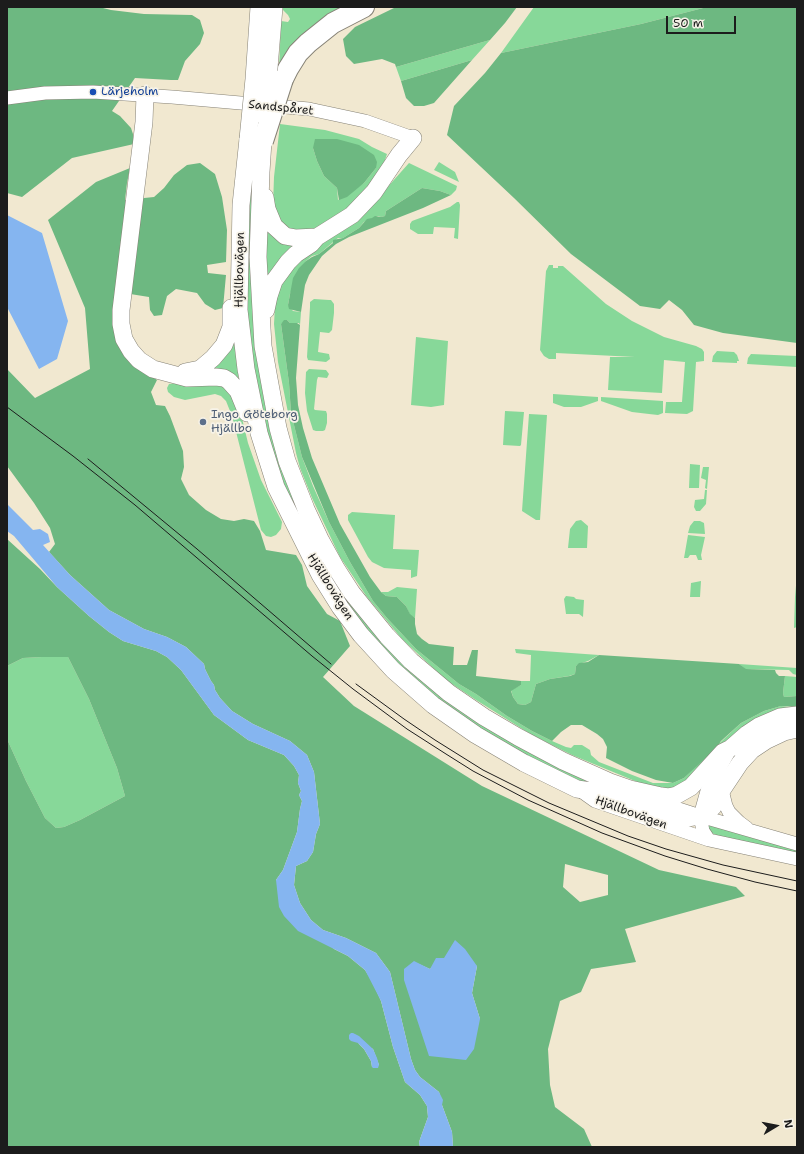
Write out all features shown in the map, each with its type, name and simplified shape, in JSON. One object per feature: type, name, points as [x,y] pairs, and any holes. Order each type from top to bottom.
[{"type":"highway","points":[[256,140],[283,79],[298,53],[333,23],[364,7]]},
{"type":"main road","points":[[256,140],[254,79],[259,7]]},
{"type":"main road","points":[[256,140],[274,7]]},
{"type":"main road","points":[[146,95],[121,310],[121,324],[124,339],[131,351],[139,360],[153,369],[187,378],[216,376],[229,381],[238,391],[243,402],[259,454],[276,487]]},
{"type":"main road","points":[[263,346],[267,307],[274,281],[296,254],[311,244],[317,237],[352,215],[374,192],[399,155],[413,138]]},
{"type":"main road","name":"Hjällbovägen","points":[[256,140],[261,172],[258,257],[263,346],[278,428],[287,461],[306,509],[336,568],[369,616],[387,636],[411,661],[449,693],[484,717],[563,761],[610,782],[630,789]]},
{"type":"main road","name":"Hjällbovägen","points":[[256,140],[241,205],[239,310],[246,369],[259,433],[276,487],[320,575],[361,635],[393,670],[433,705],[476,735],[524,763],[577,789]]},
{"type":"main road","points":[[261,172],[267,209],[274,226],[285,236],[296,238],[317,237]]},
{"type":"main road","points":[[178,376],[185,372],[200,369],[224,346],[231,327],[232,258],[241,205]]},
{"type":"main road","points":[[630,789],[660,796],[669,797],[677,795],[691,787],[723,752],[731,748],[747,734],[759,726],[780,717],[797,715]]},
{"type":"main road","points":[[577,789],[598,792],[676,818],[691,819],[700,816],[714,807],[722,790],[740,763],[752,750],[767,740],[784,732],[797,729]]},
{"type":"street","name":"Sandspåret","points":[[7,98],[45,93],[93,92],[308,109],[365,121],[413,138]]},
{"type":"street","points":[[709,840],[703,831],[700,816],[708,791],[731,748]]},
{"type":"street","name":"Hjällbovägen","points":[[577,789],[595,801],[709,840],[797,859]]},
{"type":"street","name":"Hjällbovägen","points":[[630,789],[650,800],[741,829],[750,830],[797,844]]},
{"type":"street","name":"Hjällbovägen","points":[[722,790],[726,806],[732,815],[750,830]]},
{"type":"green space","points":[[7,7],[99,7],[144,14],[192,15],[200,20],[204,33],[200,44],[185,61],[178,80],[135,78],[112,111],[120,116],[131,128],[134,144],[72,158],[22,197],[7,193]]},
{"type":"green space","points":[[283,7],[353,7],[279,69],[281,21],[288,22],[290,19],[283,10]]},
{"type":"green space","points":[[396,7],[517,7],[490,40],[396,67],[395,64],[382,59],[354,64],[346,56],[343,39],[355,27]]},
{"type":"green space","points":[[534,7],[707,7],[641,24],[501,53]]},
{"type":"green space","points":[[707,7],[797,7],[797,343],[723,333],[694,325],[682,310],[669,300],[660,309],[640,306],[571,254],[447,135],[454,106],[485,73],[501,53],[641,24]]},
{"type":"green space","points":[[490,40],[472,60],[401,81],[396,67]]},
{"type":"green space","points":[[472,60],[434,103],[424,106],[414,106],[406,98],[401,81]]},
{"type":"green space","points":[[280,124],[325,130],[359,139],[387,154],[384,163],[372,183],[354,203],[316,229],[289,232],[275,217],[273,205],[274,177]],"holes":[[[313,148],[376,168],[364,183],[338,200],[337,188],[324,176]]]},
{"type":"green space","points":[[315,139],[337,139],[359,145],[374,155],[377,162],[376,168],[364,183],[347,197],[339,200],[337,188],[324,176],[317,161],[313,148]]},
{"type":"green space","points":[[255,151],[279,455],[388,646],[601,787],[564,776],[475,727],[408,676],[344,603],[280,477],[260,412],[248,333],[245,245]]},
{"type":"green space","points":[[439,162],[455,172],[459,182],[434,170]]},
{"type":"green space","points":[[200,163],[215,174],[222,197],[227,230],[226,262],[207,265],[208,273],[226,275],[223,308],[215,310],[205,304],[197,293],[176,289],[167,296],[162,315],[154,316],[150,310],[149,297],[124,293],[121,322],[140,368],[157,380],[151,392],[156,405],[165,406],[183,451],[184,467],[181,479],[189,495],[206,510],[221,519],[234,521],[244,519],[254,521],[260,531],[266,550],[296,555],[302,565],[307,586],[327,614],[340,621],[350,646],[323,677],[354,706],[482,786],[659,870],[736,887],[745,896],[625,929],[636,962],[591,969],[581,992],[560,1001],[548,1049],[550,1085],[555,1107],[584,1129],[592,1147],[453,1147],[452,1132],[439,1092],[420,1077],[415,1070],[411,1059],[390,972],[376,953],[346,938],[323,930],[311,920],[300,903],[294,885],[296,866],[307,861],[313,852],[316,834],[320,824],[314,772],[307,755],[290,741],[253,724],[232,711],[215,690],[204,664],[186,647],[167,637],[144,629],[109,610],[70,575],[49,552],[55,544],[50,528],[7,466],[7,369],[35,398],[90,369],[85,308],[48,220],[96,182],[130,168],[125,200],[154,197],[164,188],[174,175],[187,165]],"holes":[[[565,864],[608,875],[608,895],[580,902],[563,887]],[[444,958],[477,966],[472,993],[480,1019],[414,962],[430,969]]]},
{"type":"green space","points":[[409,163],[457,186],[456,190],[451,195],[440,191],[422,188],[386,211],[385,216],[378,216],[364,222],[359,228],[343,238],[338,238],[319,254],[312,256],[306,261],[290,294],[288,305],[293,311],[301,312],[300,325],[299,323],[290,323],[287,320],[281,324],[289,383],[291,413],[302,457],[313,486],[329,522],[373,601],[416,649],[459,684],[507,716],[552,741],[571,748],[574,745],[582,745],[590,750],[591,755],[599,762],[653,783],[673,783],[684,778],[741,723],[764,711],[781,706],[789,707],[776,710],[679,790],[652,788],[572,755],[532,735],[446,680],[402,639],[367,597],[340,557],[312,498],[300,468],[296,453],[278,362],[274,324],[277,294],[289,269],[368,209]]},
{"type":"green space","points":[[422,188],[440,191],[451,195],[423,208],[349,237],[336,244],[322,256],[309,275],[305,285],[301,312],[289,309],[288,305],[293,278],[299,268],[306,261],[319,254],[333,243],[333,240],[343,238],[359,228],[367,219],[375,216],[385,216],[386,211]]},
{"type":"green space","points":[[459,202],[460,205],[458,239],[454,238],[455,228],[434,227],[433,234],[418,234],[410,229],[410,224],[412,221],[450,207]]},
{"type":"green space","points":[[267,228],[295,243],[267,283]]},
{"type":"green space","points":[[549,265],[553,265],[553,268],[563,266],[606,304],[632,321],[664,337],[702,349],[704,352],[704,361],[696,362],[693,411],[687,414],[665,413],[666,402],[682,402],[685,362],[664,360],[662,393],[608,390],[610,357],[635,357],[556,353],[556,359],[549,359],[544,356],[540,350],[546,271]]},
{"type":"green space","points":[[314,299],[331,300],[334,304],[332,330],[329,333],[320,332],[318,352],[329,354],[330,359],[326,362],[308,360],[307,357],[310,302]]},
{"type":"green space","points":[[284,320],[300,325],[296,378],[298,405],[312,458],[340,524],[370,577],[381,592],[386,596],[397,597],[415,618],[417,634],[429,644],[454,647],[453,665],[467,665],[472,650],[478,650],[476,676],[521,681],[521,685],[511,691],[518,704],[525,705],[531,702],[536,684],[550,679],[575,674],[576,666],[579,663],[588,662],[599,655],[739,664],[746,669],[775,670],[779,676],[785,676],[784,697],[797,696],[797,707],[781,706],[764,711],[741,723],[721,741],[712,755],[709,755],[684,778],[673,783],[656,780],[632,771],[606,758],[607,747],[603,739],[582,725],[571,725],[552,741],[507,716],[459,684],[416,649],[373,601],[329,522],[302,457],[291,413],[289,383],[281,324]]},
{"type":"green space","points":[[416,337],[448,341],[444,405],[431,407],[411,405]]},
{"type":"green space","points":[[234,339],[239,381],[206,369]]},
{"type":"green space","points":[[717,351],[734,352],[739,361],[737,361],[737,363],[712,362],[713,356]]},
{"type":"green space","points":[[751,354],[797,356],[797,367],[747,364],[748,358]]},
{"type":"green space","points":[[309,369],[326,370],[329,374],[327,378],[318,377],[317,380],[314,409],[326,411],[327,423],[325,430],[323,431],[313,430],[307,411],[305,393],[306,372]]},
{"type":"green space","points":[[184,382],[228,386],[240,410],[248,443],[261,480],[282,522],[281,529],[276,535],[271,537],[266,536],[261,530],[232,416],[226,401],[221,396],[215,394],[185,400],[174,397],[168,392],[167,388],[169,384]]},
{"type":"green space","points":[[553,394],[598,397],[598,401],[581,407],[564,407],[553,403]]},
{"type":"green space","points":[[601,397],[663,401],[663,413],[658,415],[632,412],[601,401]]},
{"type":"green space","points":[[505,411],[524,412],[520,446],[503,445]]},
{"type":"green space","points":[[529,414],[547,415],[540,520],[536,520],[522,511]]},
{"type":"green space","points":[[690,464],[700,465],[699,488],[689,488]]},
{"type":"green space","points":[[703,467],[709,467],[707,489],[705,488],[706,480],[701,478]]},
{"type":"green space","points":[[705,490],[707,490],[706,504],[700,511],[696,511],[694,507],[695,500],[704,499]]},
{"type":"green space","points":[[352,512],[395,515],[393,549],[419,550],[417,576],[411,578],[411,570],[384,568],[372,562],[348,520],[348,515]]},
{"type":"green space","points":[[581,520],[588,526],[587,548],[568,548],[570,529],[576,521]]},
{"type":"green space","points":[[694,521],[704,523],[705,534],[688,533],[690,526]]},
{"type":"green space","points":[[688,535],[705,537],[701,555],[702,560],[698,560],[696,555],[690,555],[688,558],[684,558]]},
{"type":"green space","points":[[7,539],[40,569],[57,587],[109,632],[123,641],[156,651],[167,657],[181,670],[214,715],[248,740],[284,755],[294,766],[299,775],[298,783],[301,791],[299,795],[302,801],[297,832],[283,870],[276,880],[334,949],[348,956],[365,970],[372,981],[381,1001],[393,1047],[405,1082],[420,1095],[427,1106],[428,1117],[419,1142],[420,1147],[7,1147],[7,739],[45,818],[56,828],[64,827],[80,820],[125,796],[117,768],[89,699],[68,657],[23,658],[7,666]],"holes":[[[358,1043],[373,1049],[379,1065],[372,1067],[371,1061],[364,1049]]]},
{"type":"green space","points":[[797,574],[797,627],[794,628],[795,597]]},
{"type":"green space","points":[[701,581],[700,597],[690,597],[691,583]]},
{"type":"green space","points":[[397,587],[417,589],[415,618],[410,615],[406,606],[397,597],[386,596],[381,592],[388,592]]},
{"type":"green space","points":[[566,596],[584,600],[583,617],[579,614],[566,614],[564,599]]},
{"type":"green space","points":[[515,649],[599,655],[576,666],[575,674],[550,679],[536,684],[531,702],[525,705],[518,704],[513,697],[511,690],[521,685],[521,681],[530,681],[531,655],[516,653]]},
{"type":"green space","points":[[68,657],[89,699],[117,768],[125,796],[80,820],[64,827],[56,828],[45,818],[7,739],[7,666],[23,658]]},
{"type":"green space","points":[[739,664],[797,668],[797,675],[793,674],[789,670],[745,669]]},
{"type":"green space","points":[[785,676],[797,677],[797,696],[784,697]]},
{"type":"green space","points":[[709,822],[797,850],[797,855],[718,836],[707,828]]},
{"type":"water","points":[[7,215],[42,233],[68,321],[57,359],[39,369],[7,307]]},
{"type":"water","points":[[7,504],[33,530],[40,529],[48,534],[50,542],[43,545],[70,575],[109,610],[144,629],[167,637],[186,647],[204,664],[215,690],[232,711],[253,724],[290,741],[307,755],[314,772],[320,824],[316,834],[313,852],[307,861],[296,866],[294,885],[300,903],[311,920],[323,930],[346,938],[376,953],[390,972],[411,1059],[415,1070],[420,1077],[439,1092],[443,1100],[442,1105],[452,1132],[453,1147],[420,1147],[419,1142],[428,1117],[427,1106],[420,1095],[405,1082],[393,1047],[381,1001],[365,970],[348,956],[298,931],[284,916],[279,907],[276,880],[283,870],[297,832],[302,801],[299,795],[301,791],[298,783],[299,775],[294,766],[284,755],[248,740],[214,715],[181,670],[167,657],[156,651],[123,641],[89,616],[57,587],[14,536],[7,531]]},
{"type":"water","points":[[455,940],[465,949],[477,966],[472,993],[480,1019],[474,1049],[466,1060],[429,1056],[404,980],[404,969],[414,961],[430,969],[436,958],[444,958]]},
{"type":"water","points":[[351,1033],[359,1036],[373,1049],[379,1065],[378,1068],[372,1067],[371,1061],[364,1049],[358,1043],[349,1039],[349,1035]]},
{"type":"tram line","points":[[7,407],[73,456],[135,505],[312,656],[353,689],[407,729],[473,771],[528,800],[602,833],[665,856],[707,869],[755,882],[797,891]]},
{"type":"tram line","points":[[88,459],[197,549],[331,664]]},
{"type":"tram line","points":[[356,684],[435,740],[483,770],[549,803],[628,836],[666,849],[723,865],[797,881]]},
{"type":"place","name":"Lärjeholm","points":[[93,92]]},
{"type":"place","name":"Ingo Göteborg Hjällbo","points":[[203,422]]}]
